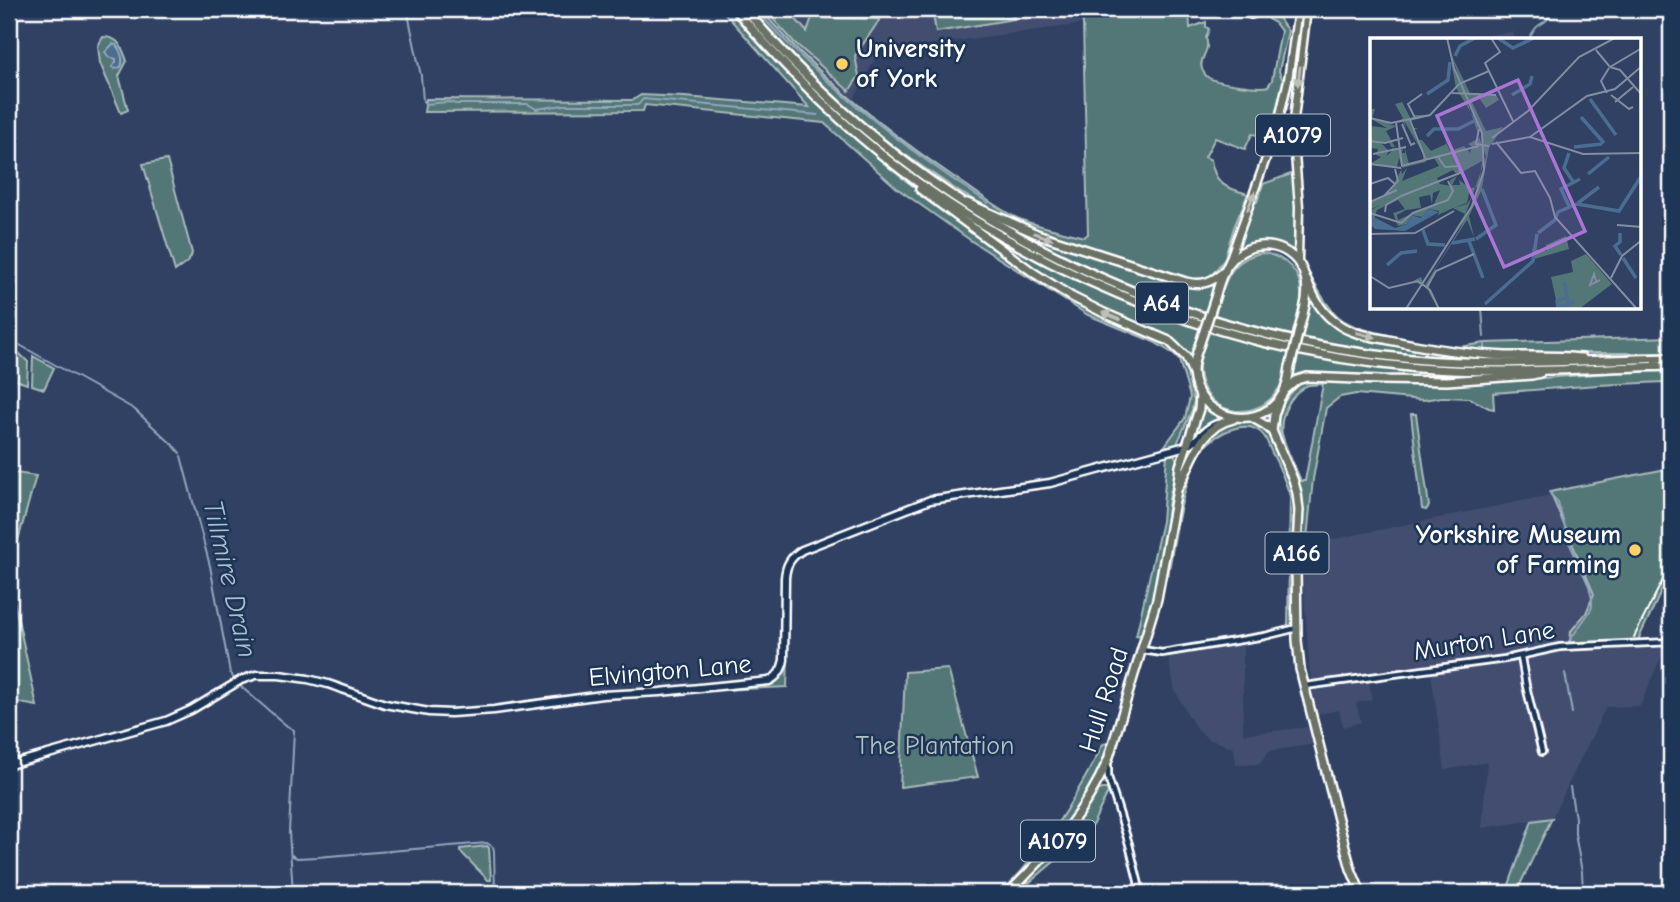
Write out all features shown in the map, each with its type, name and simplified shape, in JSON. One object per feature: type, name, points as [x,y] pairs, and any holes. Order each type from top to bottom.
[{"type":"highway","name":"A64","points":[[735,9],[765,44],[824,103],[906,173],[980,224],[1044,260],[1108,290],[1193,322],[1269,344],[1367,362],[1442,370],[1671,366]]},
{"type":"highway","name":"A64","points":[[745,9],[836,104],[901,159],[958,200],[1013,234],[1113,284],[1252,331],[1338,350],[1472,363],[1671,358]]},
{"type":"highway","points":[[906,173],[921,190],[1034,273],[1104,313],[1169,341],[1186,357],[1200,396],[1215,411],[1237,418]]},
{"type":"highway","points":[[958,200],[978,206],[1037,234],[1195,284],[1204,284],[1214,279],[1236,256],[1248,248],[1263,245],[1283,250],[1298,262],[1324,312],[1336,323],[1359,334],[1452,351],[1603,361]]},
{"type":"highway","points":[[1193,373],[1199,346],[1226,268]]},
{"type":"highway","points":[[1272,431],[1274,415],[1284,390],[1299,330],[1306,294],[1305,276]]},
{"type":"highway","points":[[1284,390],[1297,380],[1307,377],[1447,381],[1532,375],[1551,370]]},
{"type":"highway","name":"Hull Road","points":[[1008,893],[1062,837],[1084,807],[1108,760],[1157,599],[1178,476],[1199,409],[1200,396]]},
{"type":"highway","points":[[1222,422],[1264,413],[1280,398]]},
{"type":"highway","points":[[1251,417],[1272,431]]},
{"type":"highway","name":"Hull Road","points":[[1177,490],[1203,439],[1222,422]]},
{"type":"highway","name":"A166","points":[[1272,431],[1298,497],[1296,563],[1300,669],[1345,847],[1361,893]]},
{"type":"main road","name":"A1079","points":[[1226,268],[1277,128],[1288,80],[1298,9]]},
{"type":"main road","name":"A1079","points":[[1298,262],[1299,206],[1293,128],[1307,9]]},
{"type":"main road","name":"Elvington Lane","points":[[9,765],[166,721],[191,710],[241,680],[256,675],[295,677],[328,684],[385,704],[451,713],[494,710],[591,696],[769,681],[777,676],[784,660],[786,567],[791,558],[802,550],[930,500],[1050,483],[1186,446],[1207,428],[1222,422]]},
{"type":"street","points":[[1244,9],[1251,15],[1258,9]]},
{"type":"street","points":[[1142,650],[1162,653],[1297,628]]},
{"type":"street","points":[[1279,633],[1297,640]]},
{"type":"street","name":"Murton Lane","points":[[1304,687],[1521,657],[1532,652],[1560,647],[1671,642]]},
{"type":"street","points":[[1521,657],[1542,752]]},
{"type":"street","points":[[1108,760],[1108,777],[1141,893]]},
{"type":"street","points":[[1098,782],[1107,785],[1112,792]]},
{"type":"shaded area","name":"University of York","points":[[760,9],[1081,9],[1083,24],[879,51],[853,101],[823,76]]},
{"type":"shaded area","points":[[1513,32],[1514,38],[1453,38]]},
{"type":"shaded area","points":[[113,44],[118,47],[122,59],[121,67],[115,69],[112,67],[116,59],[105,52]]},
{"type":"shaded area","points":[[1551,495],[1594,594],[1586,613],[1571,631],[1570,649],[1665,648],[1640,706],[1606,707],[1552,818],[1482,828],[1487,762],[1445,770],[1431,673],[1369,681],[1372,700],[1356,703],[1361,722],[1343,727],[1339,710],[1318,714],[1309,664],[1303,576],[1305,545]]},
{"type":"shaded area","points":[[1245,643],[1243,734],[1310,727],[1315,744],[1269,751],[1260,764],[1236,765],[1234,748],[1208,739],[1193,724],[1175,691],[1168,656]]},
{"type":"green space","points":[[721,9],[731,9],[834,119],[891,169],[984,241],[1023,269],[1169,344],[1184,361],[1194,401],[1177,444],[1164,447],[1185,418],[1190,397],[1179,360],[1172,353],[1154,342],[1088,315],[973,242],[898,189],[824,123],[645,105],[643,111],[424,112],[426,99],[633,100],[641,95],[809,107]]},
{"type":"green space","points":[[750,9],[760,9],[804,56],[876,120],[985,199],[1025,221],[1084,237],[1088,234],[1081,9],[1189,9],[1190,28],[1206,22],[1209,29],[1202,70],[1209,78],[1229,84],[1268,86],[1272,80],[1281,31],[1268,19],[1270,14],[1274,13],[1288,31],[1279,71],[1283,81],[1262,158],[1259,157],[1264,136],[1252,134],[1245,149],[1215,138],[1205,157],[1211,160],[1215,175],[1223,184],[1248,194],[1224,260],[1210,277],[1202,281],[1161,273],[1023,226],[961,193],[881,138],[833,96]]},
{"type":"green space","points":[[764,9],[792,9],[793,16],[807,32],[812,17],[809,9],[829,18],[880,19],[855,56],[859,76],[849,91],[795,43]]},
{"type":"green space","points":[[932,9],[1012,9],[1014,19],[936,32]]},
{"type":"green space","points":[[1301,9],[1305,9],[1296,75],[1293,77],[1287,109],[1284,111],[1296,51]]},
{"type":"green space","points":[[103,37],[116,41],[127,61],[119,76],[128,110],[121,113],[100,63],[98,46]]},
{"type":"green space","points":[[167,160],[192,253],[188,261],[175,271],[143,164]]},
{"type":"green space","points":[[1294,173],[1294,254],[1274,244],[1236,251],[1263,184]]},
{"type":"green space","points":[[996,219],[1183,285],[1202,288],[1216,283],[1211,304],[1204,314],[1150,294],[1072,260]]},
{"type":"green space","points":[[986,232],[1099,289],[1150,311],[1200,328],[1190,359],[1172,339],[1077,297],[984,235]]},
{"type":"green space","points":[[1262,253],[1285,262],[1299,281],[1300,304],[1292,337],[1214,317],[1228,276],[1234,268],[1250,256]]},
{"type":"green space","points":[[1307,270],[1327,304],[1343,320],[1375,332],[1435,345],[1380,337],[1339,322],[1322,304]]},
{"type":"green space","points":[[1310,298],[1328,319],[1352,334],[1481,356],[1484,360],[1376,352],[1301,339]]},
{"type":"green space","points":[[1208,331],[1289,351],[1283,379],[1269,400],[1257,408],[1244,411],[1219,405],[1209,396],[1202,384],[1199,368]]},
{"type":"green space","points":[[1671,337],[1671,353],[1478,351],[1459,347],[1485,343]]},
{"type":"green space","points":[[9,347],[28,362],[27,384],[13,379],[9,387]]},
{"type":"green space","points":[[1299,353],[1370,365],[1490,376],[1416,379],[1311,374],[1293,378]]},
{"type":"green space","points":[[33,356],[54,368],[44,389],[32,385]]},
{"type":"green space","points":[[1671,371],[1671,434],[1665,382],[1493,393],[1494,409],[1469,398],[1442,397],[1423,400],[1356,394],[1340,397],[1326,408],[1313,479],[1304,568],[1300,552],[1303,514],[1301,493],[1281,435],[1279,422],[1281,409],[1289,395],[1304,381],[1464,384]],"holes":[[[1323,384],[1305,481],[1301,481],[1286,446],[1282,434],[1282,420],[1287,407],[1300,390],[1308,385]]]},
{"type":"green space","points":[[1205,404],[1220,417],[1191,440]]},
{"type":"green space","points":[[1411,414],[1416,414],[1429,506],[1426,510],[1422,509]]},
{"type":"green space","points":[[1232,421],[1259,424],[1270,437],[1296,497],[1297,539],[1290,607],[1295,616],[1292,628],[1288,629],[1290,496],[1266,439],[1258,430],[1250,427],[1232,429],[1215,437],[1202,451],[1184,494],[1168,575],[1185,479],[1206,436]]},
{"type":"green space","points":[[1167,454],[1175,455],[1177,462],[1169,499],[1159,577],[1143,634],[1136,636],[1162,521]]},
{"type":"green space","points":[[1671,468],[1671,571],[1637,642],[1570,643],[1571,631],[1586,613],[1594,594],[1550,492]]},
{"type":"green space","points":[[9,472],[36,476],[12,562],[10,583],[37,706],[9,701]]},
{"type":"green space","points":[[788,657],[787,687],[721,690],[759,685],[784,669]]},
{"type":"green space","name":"The Plantation","points":[[948,669],[978,777],[900,787],[905,672]]},
{"type":"green space","points":[[1112,742],[1089,792],[1072,820],[1031,867],[1005,893],[1001,893],[1017,877],[1058,823],[1103,744]]},
{"type":"green space","points":[[1102,789],[1108,792],[1092,826],[1068,850],[1015,893],[1057,849],[1097,792]]},
{"type":"green space","points":[[1552,818],[1516,893],[1506,893],[1532,821]]},
{"type":"green space","points":[[487,846],[489,848],[491,880],[460,851]]},
{"type":"waterway","points":[[407,9],[425,104],[528,104],[536,109],[564,105],[637,105],[643,99],[818,115]]},
{"type":"waterway","points":[[755,9],[808,64],[865,114],[988,203]]},
{"type":"waterway","points":[[1529,38],[1537,27],[1546,21],[1551,9]]},
{"type":"waterway","points":[[1482,310],[1484,337]]},
{"type":"waterway","name":"Tillmire Drain","points":[[9,339],[134,409],[180,453]]},
{"type":"waterway","points":[[1484,349],[1485,343]]},
{"type":"waterway","name":"Tillmire Drain","points":[[181,456],[210,566],[230,673],[239,685],[294,730],[289,832],[293,893]]},
{"type":"waterway","points":[[1549,492],[1558,503],[1569,542],[1592,599],[1589,613],[1569,641]]},
{"type":"waterway","points":[[1666,646],[1671,646]]},
{"type":"waterway","points":[[1565,673],[1572,713]]},
{"type":"waterway","points":[[1570,787],[1583,893]]},
{"type":"waterway","points":[[291,855],[297,858],[317,857],[487,843],[494,851],[495,893]]},
{"type":"railway","points":[[1634,637],[1671,564]]},
{"type":"place","name":"University of York","points":[[842,64]]},
{"type":"place","name":"Yorkshire Museum of Farming","points":[[1635,550]]}]
